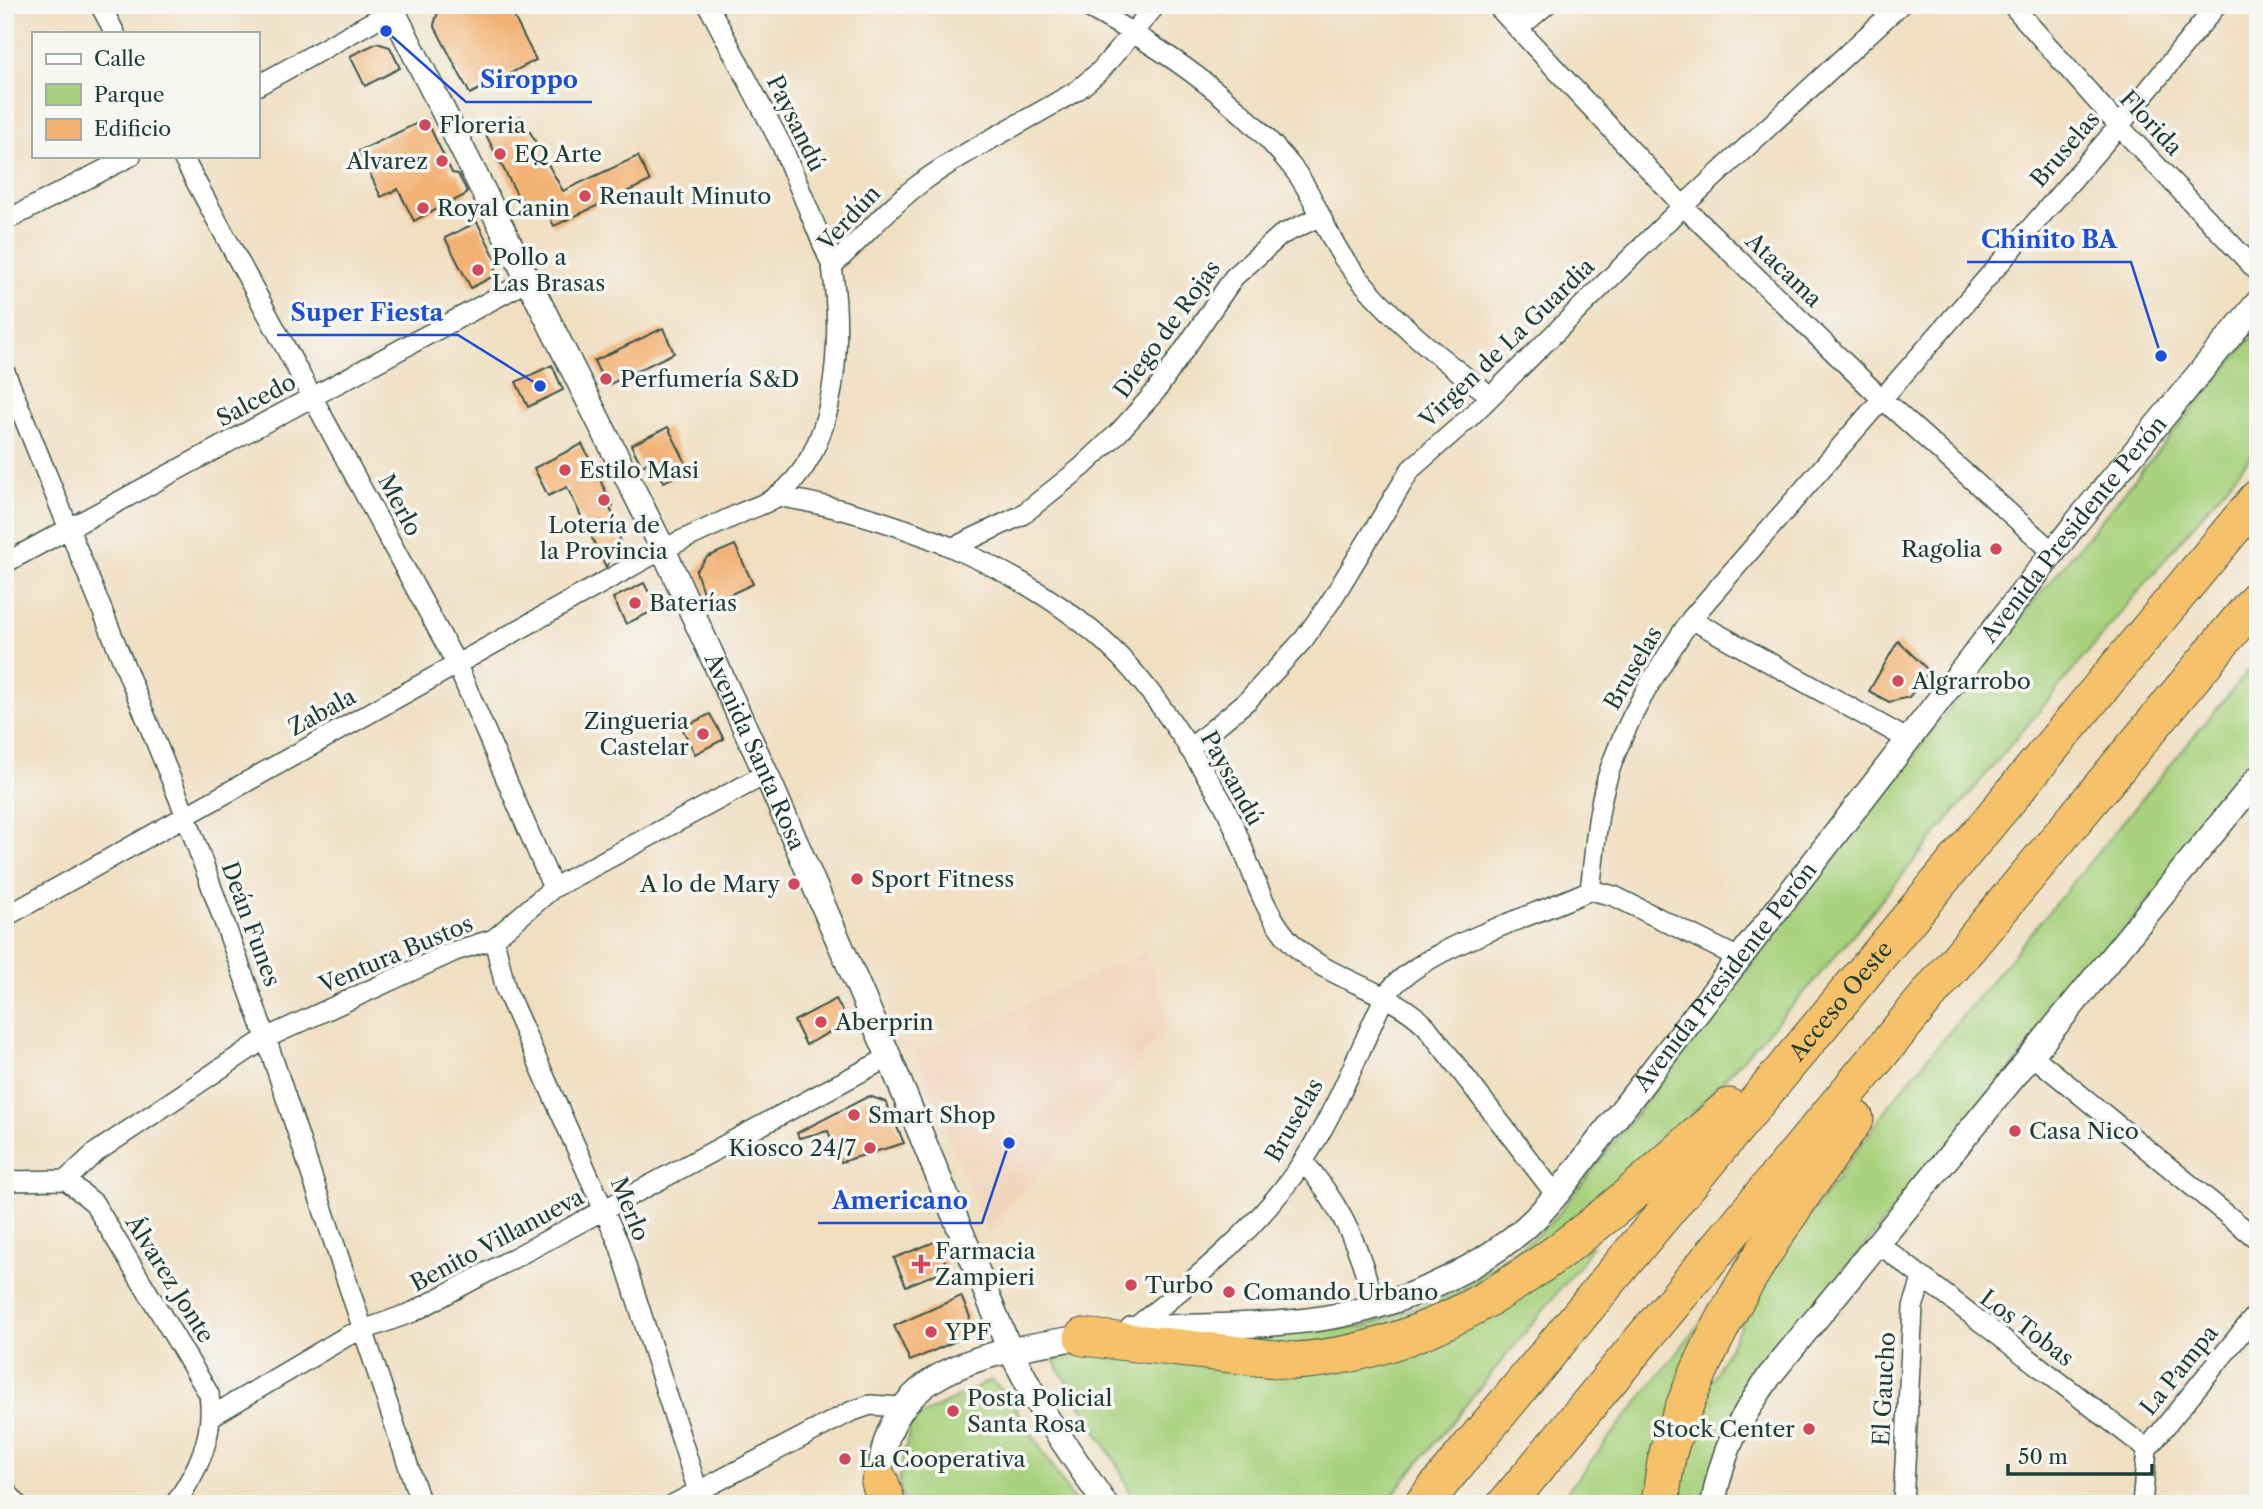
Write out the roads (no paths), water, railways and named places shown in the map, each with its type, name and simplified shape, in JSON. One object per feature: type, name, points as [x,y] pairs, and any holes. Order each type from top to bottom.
[{"type":"highway","name":"Acceso Oeste","points":[[1423,1504],[2258,498]]},
{"type":"highway","points":[[1506,1504],[2258,598]]},
{"type":"highway","points":[[1660,1504],[1669,1448],[1725,1313],[1770,1238],[2005,904]]},
{"type":"highway","points":[[1083,1337],[1293,1360],[1349,1353],[1390,1343],[1428,1328],[1502,1288],[1564,1247],[1642,1185],[1829,1017]]},
{"type":"street","points":[[100,5],[114,32]]},
{"type":"street","name":"Paysandú","points":[[708,5],[782,146],[832,266]]},
{"type":"street","points":[[1084,5],[1132,31],[1237,108],[1294,169],[1343,257],[1369,290],[1448,363],[1491,396]]},
{"type":"street","name":"Verdún","points":[[663,549],[776,496],[809,458],[823,425],[836,355],[838,313],[832,266],[865,236],[883,213],[925,180],[1079,89],[1107,63],[1156,5]]},
{"type":"street","name":"Atacama","points":[[1496,5],[1683,205],[1880,397],[2054,553]]},
{"type":"street","points":[[1518,29],[1546,5]]},
{"type":"street","name":"Virgen de La Guardia","points":[[1189,749],[1248,700],[1304,639],[1331,601],[1411,469],[1491,396],[1683,205],[1900,5]]},
{"type":"street","name":"Florida","points":[[2012,5],[2119,125],[2258,272]]},
{"type":"street","name":"Bruselas","points":[[1133,1329],[1231,1246],[1265,1210],[1303,1161],[1322,1130],[1385,996],[1395,982],[1430,958],[1590,890],[1606,783],[1618,748],[1661,664],[1691,619],[1880,397],[2119,125],[2217,5]]},
{"type":"street","points":[[259,85],[395,7]]},
{"type":"street","name":"Avenida Santa Rosa","points":[[395,7],[663,549],[766,774],[889,1057],[1009,1348],[1041,1409],[1105,1504]]},
{"type":"street","points":[[5,221],[127,158]]},
{"type":"street","name":"Merlo","points":[[183,158],[457,665],[553,888]]},
{"type":"street","name":"Diego de Rojas","points":[[954,547],[1022,515],[1082,467],[1156,391],[1234,277],[1281,235],[1321,216]]},
{"type":"street","name":"Salcedo","points":[[5,563],[529,280]]},
{"type":"street","name":"Avenida Presidente Perón","points":[[901,1407],[918,1389],[942,1375],[1009,1348],[1133,1329],[1324,1318],[1373,1307],[1430,1287],[1471,1266],[1527,1226],[1556,1195],[1907,739],[2054,553],[2258,302]]},
{"type":"street","name":"Deán Funes","points":[[5,372],[186,816],[266,1038],[421,1504]]},
{"type":"street","name":"Paysandú","points":[[776,496],[828,505],[954,547],[1014,580],[1099,637],[1132,670],[1221,799],[1274,922],[1289,942],[1314,961],[1408,1008],[1426,1026],[1556,1195]]},
{"type":"street","name":"Zabala","points":[[5,917],[663,549]]},
{"type":"street","points":[[1691,619],[1907,739]]},
{"type":"street","name":"Ventura Bustos","points":[[66,1180],[95,1153],[266,1038],[456,951],[494,939],[553,888],[766,774]]},
{"type":"street","points":[[1713,1504],[1723,1457],[1739,1419],[1771,1374],[1880,1244],[2258,778]]},
{"type":"street","points":[[1590,890],[1614,896],[1740,958]]},
{"type":"street","name":"Merlo","points":[[494,939],[506,990],[606,1210],[700,1497]]},
{"type":"street","points":[[2033,1056],[2258,1240]]},
{"type":"street","name":"Benito Villanueva","points":[[212,1416],[331,1345],[413,1312],[889,1057]]},
{"type":"street","points":[[1303,1161],[1333,1197],[1368,1275],[1373,1307]]},
{"type":"street","points":[[5,1181],[66,1180]]},
{"type":"street","name":"Álvarez Jonte","points":[[66,1180],[93,1203],[126,1255],[204,1382],[212,1416]]},
{"type":"street","name":"Los Tobas","points":[[1880,1244],[1922,1279],[2147,1448]]},
{"type":"street","name":"El Gaucho","points":[[1903,1504],[1913,1307],[1922,1279]]},
{"type":"street","name":"La Pampa","points":[[2142,1504],[2147,1448],[2258,1312]]},
{"type":"street","points":[[674,1504],[700,1497],[850,1412],[870,1405],[901,1407],[886,1434],[882,1497]]},
{"type":"street","points":[[175,1504],[191,1481],[205,1449],[212,1416]]},
{"type":"street","points":[[5,1490],[17,1504]]},
{"type":"place","name":"Siroppo","points":[[386,31]]},
{"type":"place","name":"Floreria","points":[[425,125]]},
{"type":"place","name":"EQ Arte","points":[[500,154]]},
{"type":"place","name":"Alvarez","points":[[442,161]]},
{"type":"place","name":"Renault Minuto","points":[[585,196]]},
{"type":"place","name":"Royal Canin","points":[[423,208]]},
{"type":"place","name":"Pollo a Las Brasas","points":[[478,270]]},
{"type":"place","name":"Chinito BA","points":[[2161,356]]},
{"type":"place","name":"Perfumería S&D","points":[[606,379]]},
{"type":"place","name":"Super Fiesta","points":[[540,386]]},
{"type":"place","name":"Estilo Masi","points":[[565,470]]},
{"type":"place","name":"Lotería de la Provincia","points":[[604,500]]},
{"type":"place","name":"Ragolia","points":[[1996,549]]},
{"type":"place","name":"Baterías","points":[[635,603]]},
{"type":"place","name":"Algrarrobo","points":[[1898,681]]},
{"type":"place","name":"Zingueria Castelar","points":[[703,734]]},
{"type":"place","name":"Sport Fitness","points":[[857,879]]},
{"type":"place","name":"A lo de Mary","points":[[794,884]]},
{"type":"place","name":"Aberprin","points":[[821,1022]]},
{"type":"place","name":"Smart Shop","points":[[854,1115]]},
{"type":"place","name":"Casa Nico","points":[[2015,1131]]},
{"type":"place","name":"Americano","points":[[1009,1143]]},
{"type":"place","name":"Kiosco 24/7","points":[[870,1148]]},
{"type":"place","name":"Farmacia Zampieri","points":[[921,1264]]},
{"type":"place","name":"Turbo","points":[[1131,1285]]},
{"type":"place","name":"Comando Urbano","points":[[1229,1292]]},
{"type":"place","name":"YPF","points":[[931,1332]]},
{"type":"place","name":"Posta Policial Santa Rosa","points":[[953,1411]]},
{"type":"place","name":"Stock Center","points":[[1809,1429]]},
{"type":"place","name":"La Cooperativa","points":[[845,1459]]}]
